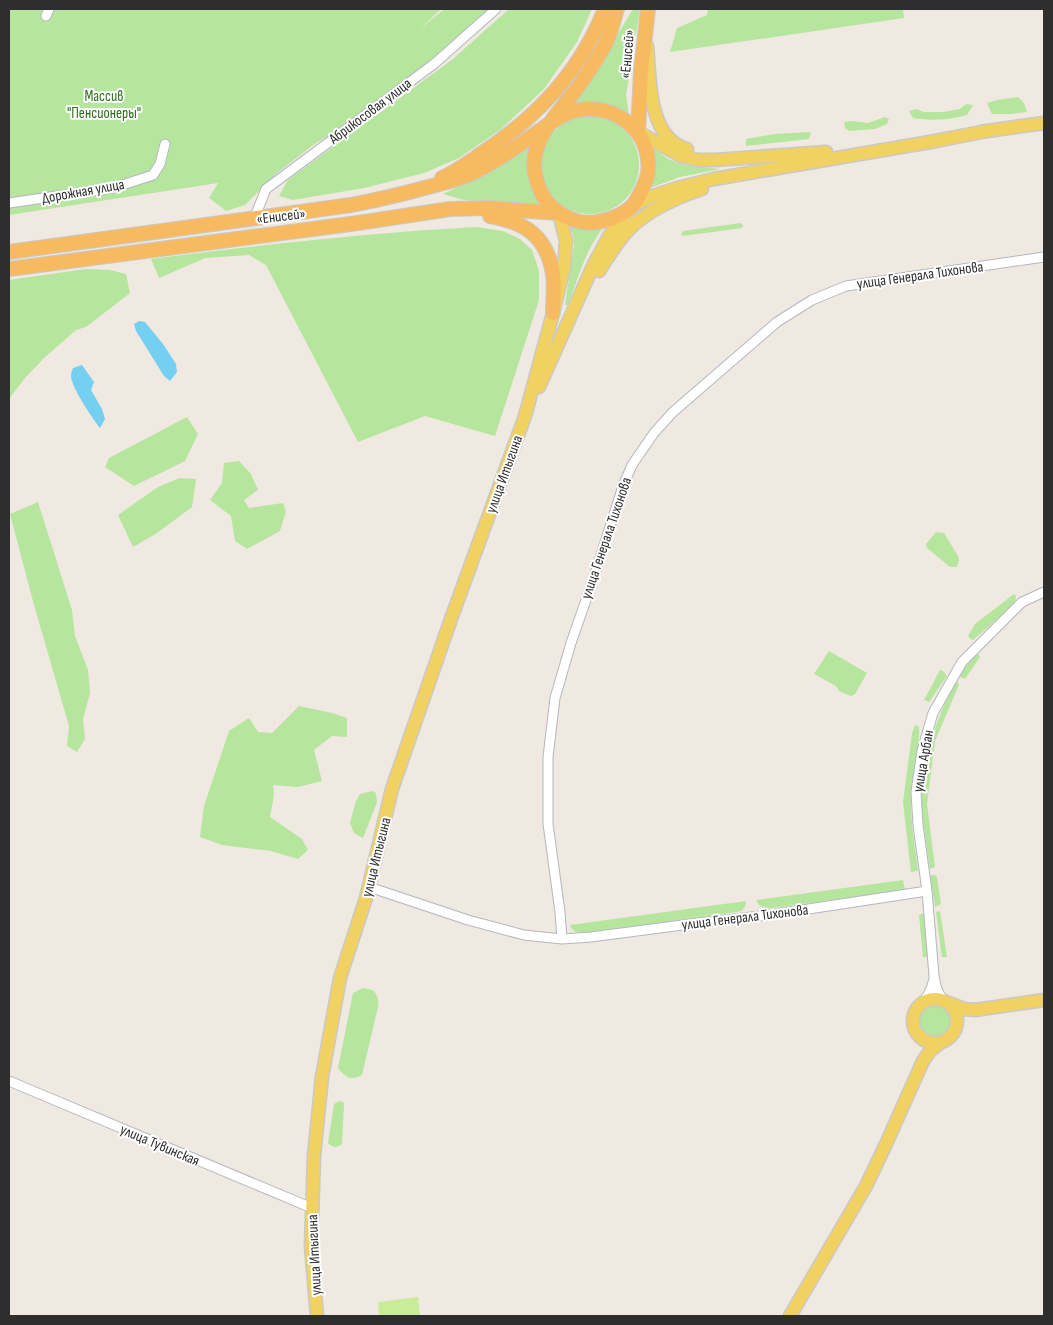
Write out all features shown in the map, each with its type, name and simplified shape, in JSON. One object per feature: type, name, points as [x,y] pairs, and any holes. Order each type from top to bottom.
[{"type":"highway","points":[[390,198],[447,176],[505,138],[533,114],[552,95],[577,64],[591,41],[605,9]]},
{"type":"highway","name":"«Енисей»","points":[[559,213],[548,203],[538,189],[534,172],[535,155],[540,138],[583,80],[608,39],[617,9]]},
{"type":"highway","name":"«Енисей»","points":[[638,132],[641,71],[648,9]]},
{"type":"highway","name":"«Енисей»","points":[[9,269],[450,209],[488,208],[559,213],[583,222],[596,223],[620,215],[634,205],[644,188],[648,173],[648,157],[638,132],[626,120],[603,110],[590,109],[564,114],[550,124]]},
{"type":"highway","points":[[390,198],[461,178],[489,164],[550,124]]},
{"type":"highway","name":"«Енисей»","points":[[9,252],[254,219],[390,198]]},
{"type":"highway","points":[[450,209],[508,219],[529,229],[542,244],[549,257],[553,276],[553,313]]},
{"type":"main road","points":[[646,27],[652,99],[656,117],[668,136],[676,144],[687,149],[706,153],[759,158]]},
{"type":"main road","points":[[638,132],[681,156],[715,160],[831,152],[1044,123]]},
{"type":"main road","points":[[634,205],[677,188],[714,179],[987,131]]},
{"type":"main road","points":[[571,315],[605,261],[625,234],[645,217],[676,199],[752,173]]},
{"type":"main road","name":"улица Итыгина","points":[[318,1316],[311,1246],[314,1156],[322,1077],[340,978],[369,887],[392,789],[472,559],[525,416],[609,236],[634,205]]},
{"type":"main road","name":"улица Итыгина","points":[[525,416],[564,268],[566,240],[559,213]]},
{"type":"main road","points":[[940,1043],[927,1042],[914,1030],[913,1016],[917,1007],[925,1000],[932,998],[964,1009],[975,1010],[1044,1000]]},
{"type":"main road","points":[[790,1316],[866,1186],[923,1061],[930,1051],[952,1036],[954,1032],[957,1023],[956,1014],[954,1009],[945,1001]]},
{"type":"main road","points":[[957,1023],[975,1010]]},
{"type":"main road","points":[[920,1037],[923,1047],[923,1061]]},
{"type":"street","name":"Абрикосовая улица","points":[[254,219],[266,189],[434,64],[496,9]]},
{"type":"street","name":"Дорожная улица","points":[[9,203],[112,188],[153,174],[160,164],[165,144]]},
{"type":"street","name":"улица Генерала Тихонова","points":[[562,939],[548,824],[548,757],[556,698],[571,643],[623,486],[632,465],[654,433],[673,412],[777,322],[812,300],[831,291],[855,284],[1044,257]]},
{"type":"street","name":"улица Арбан","points":[[934,976],[916,792],[922,751],[933,713],[962,662],[1022,602],[1044,592]]},
{"type":"street","name":"улица Генерала Тихонова","points":[[369,887],[468,920],[524,935],[562,939],[770,915],[927,891]]},
{"type":"street","points":[[925,1000],[931,989],[934,976]]},
{"type":"street","points":[[934,976],[937,990],[945,1001]]},
{"type":"street","name":"улица Тувинская","points":[[9,1081],[312,1208]]},
{"type":"green space","name":"Массив \"Пенсионеры\"","points":[[9,9],[441,9],[419,30],[444,9],[489,9],[433,58],[277,173],[245,205],[226,211],[209,198],[218,183],[9,215]]},
{"type":"green space","points":[[509,9],[592,9],[577,42],[544,89],[500,130],[459,158],[424,173],[364,188],[293,200],[279,196],[288,180],[453,59]]},
{"type":"green space","points":[[633,9],[640,9],[626,95],[629,116],[613,106],[597,103],[569,106],[592,77]]},
{"type":"green space","points":[[708,9],[903,9],[904,18],[670,52],[677,28],[707,15]]},
{"type":"green space","points":[[1018,97],[1024,103],[1027,112],[992,114],[987,103],[997,100]]},
{"type":"green space","points":[[966,104],[973,105],[967,115],[947,119],[913,118],[909,111],[916,109],[924,112],[943,112],[960,109]]},
{"type":"green space","points":[[590,116],[609,119],[625,130],[636,146],[639,165],[636,184],[625,200],[609,211],[590,214],[571,211],[555,200],[544,184],[541,165],[544,146],[555,130],[571,119]]},
{"type":"green space","points":[[885,117],[889,119],[887,124],[875,129],[849,131],[845,128],[844,122],[868,123]]},
{"type":"green space","points":[[811,132],[809,139],[746,146],[746,139],[774,134]]},
{"type":"green space","points":[[533,141],[528,167],[530,181],[542,205],[464,200],[443,194],[476,178]]},
{"type":"green space","points":[[651,146],[668,159],[685,165],[720,169],[680,177],[650,188]]},
{"type":"green space","points":[[568,223],[605,226],[598,234],[588,253],[568,305],[565,305],[574,246],[573,235]]},
{"type":"green space","points":[[740,223],[743,225],[742,228],[683,236],[681,234],[683,231]]},
{"type":"green space","points":[[476,227],[503,231],[520,239],[532,250],[539,271],[539,300],[495,436],[425,416],[358,442],[266,265],[249,255],[205,258],[159,278],[151,259],[313,240]]},
{"type":"green space","points":[[86,269],[110,270],[126,274],[130,293],[86,327],[76,330],[44,358],[9,399],[9,280]]},
{"type":"green space","points":[[187,417],[198,434],[185,461],[134,486],[105,467],[109,458]]},
{"type":"green space","points":[[239,461],[251,474],[258,490],[244,500],[249,508],[283,503],[286,511],[280,531],[247,549],[235,541],[231,516],[210,500],[222,483],[224,463]]},
{"type":"green space","points":[[180,478],[196,479],[192,507],[157,533],[133,547],[118,515],[158,487]]},
{"type":"green space","points":[[38,502],[72,610],[75,636],[88,670],[90,693],[83,719],[85,739],[77,752],[67,746],[69,726],[10,514]]},
{"type":"green space","points":[[936,532],[944,533],[958,556],[957,567],[950,567],[927,548],[926,544]]},
{"type":"green space","points":[[1014,594],[1016,596],[1015,604],[973,640],[968,636],[975,624]]},
{"type":"green space","points":[[829,651],[867,673],[855,694],[851,696],[839,691],[836,686],[814,674]]},
{"type":"green space","points":[[977,652],[980,657],[965,679],[959,676]]},
{"type":"green space","points":[[940,670],[947,676],[929,702],[924,700]]},
{"type":"green space","points":[[956,681],[959,685],[935,741],[927,804],[935,867],[930,869],[922,812],[923,778],[935,728]]},
{"type":"green space","points":[[299,706],[347,718],[347,737],[332,736],[314,750],[322,781],[298,787],[273,785],[274,795],[270,817],[302,839],[308,850],[298,859],[271,851],[222,845],[200,837],[204,806],[229,731],[249,718],[258,732],[272,733]]},
{"type":"green space","points":[[915,725],[919,727],[919,735],[911,810],[918,871],[911,872],[903,802],[912,733]]},
{"type":"green space","points":[[372,791],[376,793],[377,802],[363,838],[354,833],[350,823],[360,794]]},
{"type":"green space","points":[[930,875],[937,877],[941,904],[935,907]]},
{"type":"green space","points":[[903,880],[905,890],[765,909],[756,900]]},
{"type":"green space","points":[[746,901],[745,907],[741,911],[587,933],[579,933],[571,928],[570,925]]},
{"type":"green space","points":[[940,911],[947,957],[942,957],[936,912]]},
{"type":"green space","points":[[924,914],[929,957],[923,957],[919,915]]},
{"type":"green space","points":[[363,988],[373,990],[378,998],[378,1007],[362,1075],[352,1078],[346,1076],[338,1068],[353,993]]},
{"type":"green space","points":[[935,1002],[949,1007],[954,1021],[949,1035],[935,1040],[921,1035],[916,1021],[921,1007]]},
{"type":"green space","points":[[339,1101],[344,1104],[342,1144],[335,1147],[328,1143],[334,1104]]},
{"type":"green space","points":[[418,1297],[420,1316],[379,1316],[378,1302]]},
{"type":"water","points":[[139,321],[145,322],[176,364],[177,372],[170,381],[164,376],[136,331],[134,324]]},
{"type":"water","points":[[82,365],[94,382],[91,390],[102,409],[105,419],[100,428],[83,403],[72,381],[73,368]]}]
